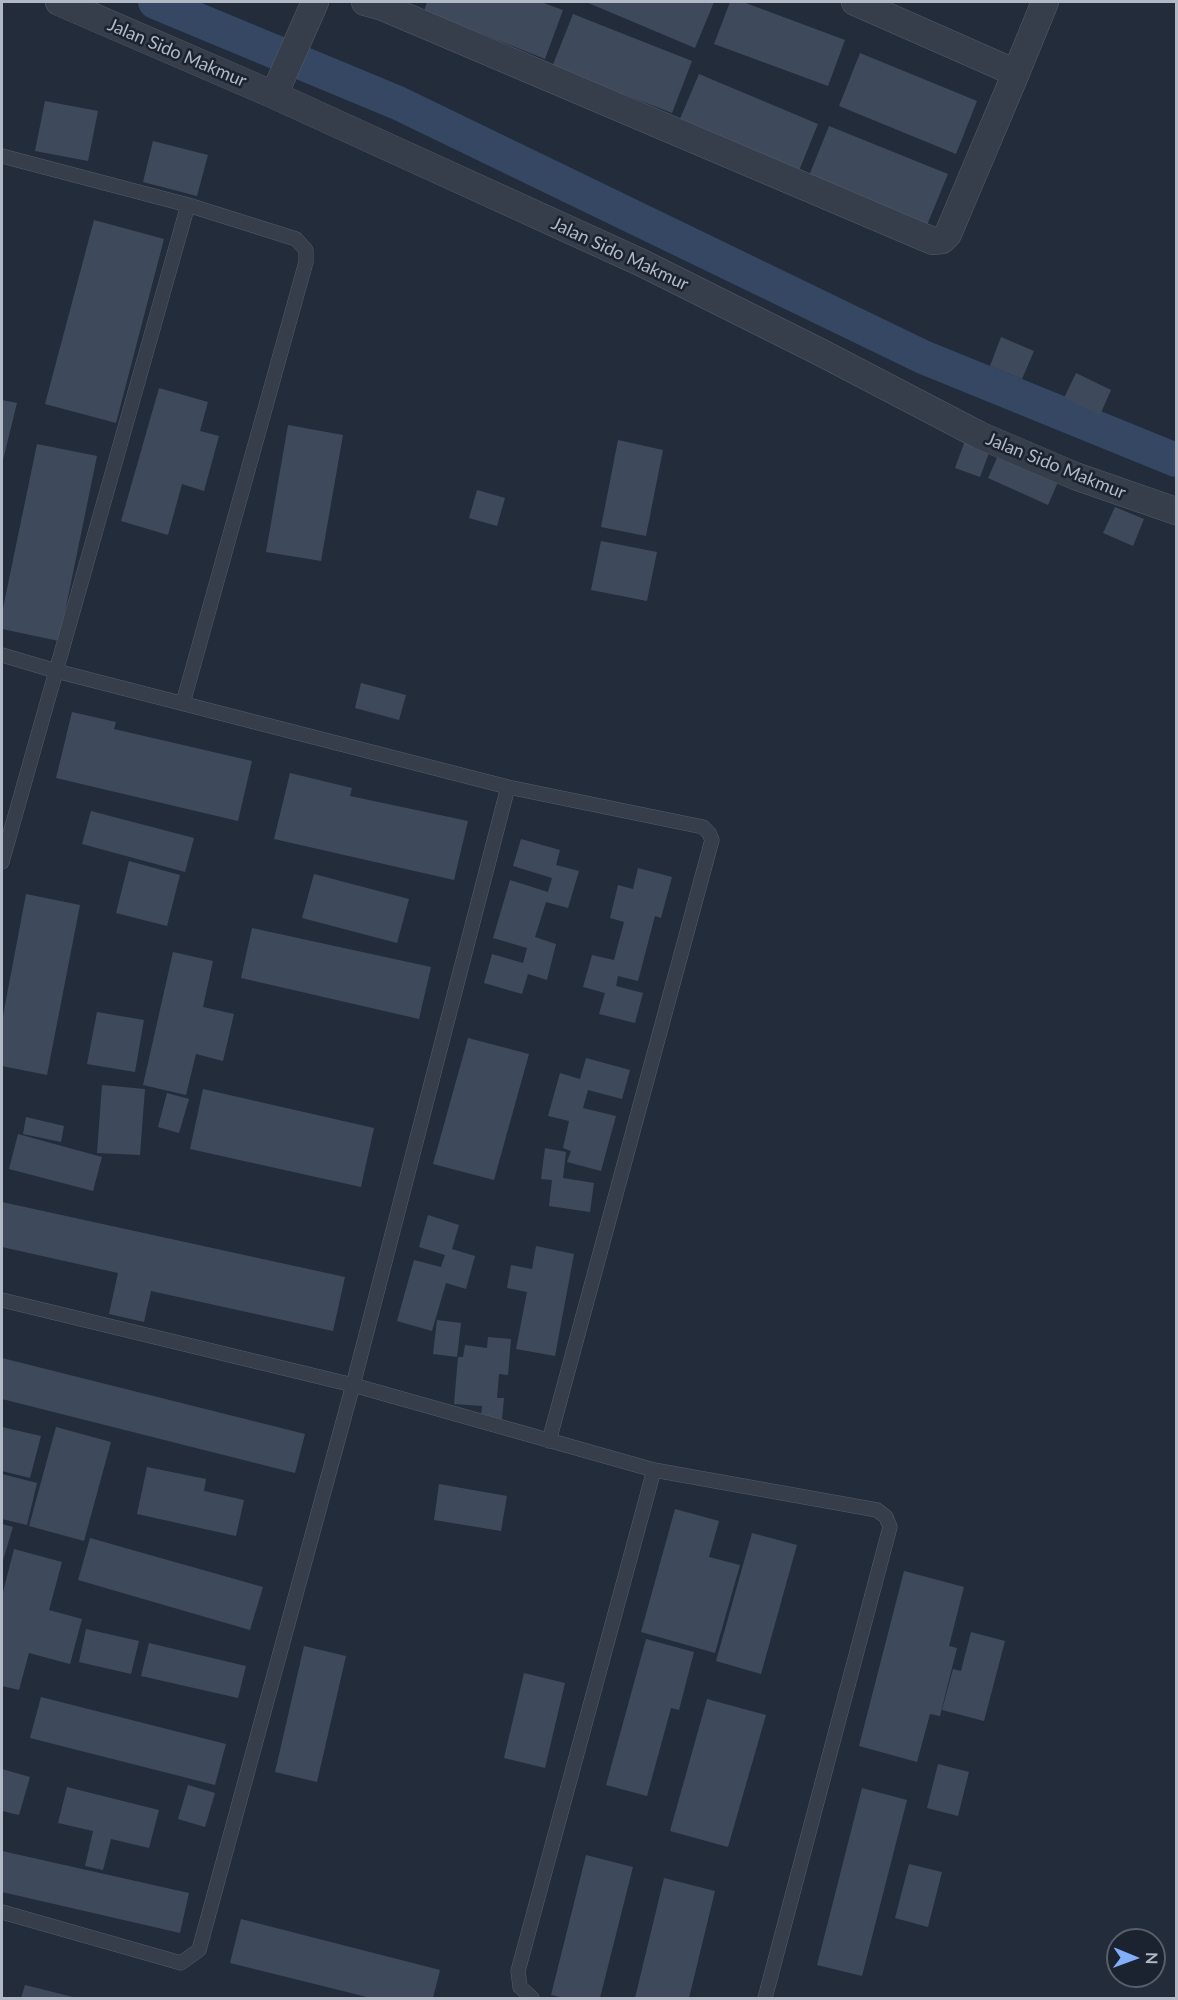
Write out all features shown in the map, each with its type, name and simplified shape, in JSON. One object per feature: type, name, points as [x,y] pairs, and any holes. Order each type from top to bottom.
[{"type":"street","name":"Jalan Sido Makmur","points":[[59,2],[276,90],[642,263],[979,435],[1075,476],[1176,511]]},
{"type":"street","points":[[855,2],[1016,73]]},
{"type":"street","points":[[378,4],[933,241],[942,240],[948,234],[1045,2]]},
{"type":"street","points":[[276,90],[312,8]]},
{"type":"lane","points":[[2,156],[188,205],[296,239],[306,250],[306,262],[183,703]]},
{"type":"lane","points":[[2,862],[188,205]]},
{"type":"lane","points":[[2,655],[56,671],[508,787],[703,827],[709,833],[712,840],[549,1441]]},
{"type":"lane","points":[[2,1912],[181,1963],[199,1950],[352,1384],[508,787]]},
{"type":"lane","points":[[2,1300],[352,1384],[654,1470],[877,1510],[886,1517],[890,1527],[765,1998]]},
{"type":"lane","points":[[532,1998],[520,1987],[518,1971],[654,1470]]},
{"type":"building","points":[[427,2],[541,2],[563,10],[545,59],[424,11]]},
{"type":"building","points":[[586,2],[714,2],[695,48]]},
{"type":"building","points":[[730,2],[743,2],[845,40],[828,86],[714,44]]},
{"type":"building","points":[[573,14],[692,61],[672,113],[552,67]]},
{"type":"building","points":[[860,53],[977,101],[956,154],[839,106]]},
{"type":"building","points":[[699,74],[818,124],[796,178],[676,128]]},
{"type":"building","points":[[45,101],[98,111],[88,161],[35,151]]},
{"type":"building","points":[[829,126],[948,174],[925,230],[806,183]]},
{"type":"building","points":[[153,141],[208,155],[197,196],[143,182]]},
{"type":"building","points":[[94,220],[164,239],[116,423],[45,404]]},
{"type":"building","points":[[1001,337],[1034,351],[1022,379],[990,366]]},
{"type":"building","points":[[1076,373],[1111,390],[1100,415],[1064,398]]},
{"type":"building","points":[[159,388],[208,402],[200,431],[219,436],[204,491],[182,484],[168,535],[121,521]]},
{"type":"building","points":[[2,400],[17,403],[2,464]]},
{"type":"building","points":[[288,425],[343,435],[321,561],[266,552]]},
{"type":"building","points":[[967,435],[992,445],[980,477],[955,468]]},
{"type":"building","points":[[618,440],[663,450],[646,536],[601,527]]},
{"type":"building","points":[[37,444],[97,456],[59,641],[2,629],[2,613]]},
{"type":"building","points":[[1001,449],[1061,475],[1048,505],[988,478]]},
{"type":"building","points":[[477,490],[505,498],[497,526],[469,518]]},
{"type":"building","points":[[1115,507],[1144,519],[1133,546],[1103,533]]},
{"type":"building","points":[[601,541],[657,552],[647,601],[591,590]]},
{"type":"building","points":[[361,683],[406,695],[399,720],[355,708]]},
{"type":"building","points":[[72,712],[116,722],[114,729],[252,761],[238,821],[56,778]]},
{"type":"building","points":[[290,773],[352,788],[350,796],[468,821],[454,880],[274,839]]},
{"type":"building","points":[[91,811],[194,838],[185,872],[82,844]]},
{"type":"building","points":[[521,839],[560,850],[556,865],[579,871],[568,908],[546,902],[535,937],[556,944],[547,980],[528,974],[522,994],[484,983],[492,954],[523,963],[527,948],[493,938],[510,880],[548,892],[552,878],[513,866]]},
{"type":"building","points":[[129,861],[180,875],[167,926],[116,913]]},
{"type":"building","points":[[638,868],[672,877],[661,918],[655,916],[638,981],[618,976],[616,986],[643,993],[635,1023],[599,1014],[605,993],[583,987],[592,955],[614,960],[624,922],[610,918],[618,885],[633,889]]},
{"type":"building","points":[[314,874],[409,899],[397,943],[302,918]]},
{"type":"building","points":[[26,894],[80,905],[47,1075],[2,1066],[2,1021]]},
{"type":"building","points":[[252,928],[431,967],[419,1019],[241,978]]},
{"type":"building","points":[[173,952],[213,961],[203,1007],[234,1014],[223,1061],[196,1054],[186,1095],[143,1085]]},
{"type":"building","points":[[97,1012],[144,1020],[135,1072],[87,1064]]},
{"type":"building","points":[[468,1038],[529,1054],[494,1180],[433,1164]]},
{"type":"building","points":[[586,1058],[630,1070],[622,1099],[588,1090],[583,1108],[616,1116],[601,1171],[567,1162],[571,1151],[563,1148],[569,1121],[548,1116],[560,1073],[580,1079]]},
{"type":"building","points":[[102,1085],[145,1089],[140,1155],[97,1153]]},
{"type":"building","points":[[203,1089],[374,1128],[361,1187],[190,1149]]},
{"type":"building","points":[[167,1093],[189,1099],[179,1133],[158,1127]]},
{"type":"building","points":[[26,1117],[64,1126],[61,1142],[23,1134]]},
{"type":"building","points":[[18,1134],[102,1157],[93,1191],[9,1169]]},
{"type":"building","points":[[545,1148],[566,1152],[563,1178],[594,1183],[590,1212],[549,1206],[552,1180],[541,1179]]},
{"type":"building","points":[[2,1202],[345,1277],[333,1331],[151,1291],[144,1322],[109,1314],[118,1273],[2,1247]]},
{"type":"building","points":[[428,1215],[459,1225],[452,1249],[475,1256],[466,1289],[446,1283],[432,1331],[397,1321],[414,1260],[441,1267],[445,1255],[419,1247]]},
{"type":"building","points":[[536,1246],[574,1254],[555,1356],[516,1349],[527,1292],[507,1288],[511,1265],[532,1269]]},
{"type":"building","points":[[437,1320],[461,1323],[457,1357],[433,1354]]},
{"type":"building","points":[[488,1337],[511,1339],[508,1375],[499,1374],[497,1398],[504,1398],[502,1419],[481,1417],[482,1406],[454,1404],[458,1357],[463,1357],[465,1345],[487,1348]]},
{"type":"building","points":[[2,1358],[305,1434],[295,1473],[2,1399]]},
{"type":"building","points":[[2,1427],[41,1436],[30,1478],[2,1471]]},
{"type":"building","points":[[56,1427],[111,1442],[84,1541],[29,1526]]},
{"type":"building","points":[[147,1467],[206,1479],[204,1491],[244,1500],[236,1536],[137,1514]]},
{"type":"building","points":[[2,1474],[37,1483],[27,1525],[2,1519]]},
{"type":"building","points":[[439,1484],[507,1496],[501,1531],[434,1520]]},
{"type":"building","points":[[675,1509],[719,1521],[709,1557],[740,1565],[715,1653],[641,1632]]},
{"type":"building","points":[[2,1524],[13,1527],[2,1564]]},
{"type":"building","points":[[752,1533],[797,1545],[761,1674],[716,1661]]},
{"type":"building","points":[[90,1538],[263,1587],[250,1630],[78,1580]]},
{"type":"building","points":[[14,1549],[62,1562],[49,1610],[82,1619],[70,1664],[29,1653],[19,1690],[2,1686],[2,1596]]},
{"type":"building","points":[[904,1571],[964,1587],[949,1646],[957,1648],[940,1716],[930,1714],[917,1762],[859,1746]]},
{"type":"building","points":[[86,1629],[139,1641],[131,1674],[79,1662]]},
{"type":"building","points":[[971,1632],[1005,1641],[984,1721],[942,1710],[953,1669],[961,1671]]},
{"type":"building","points":[[646,1639],[694,1652],[679,1710],[671,1708],[647,1796],[606,1785]]},
{"type":"building","points":[[149,1643],[246,1666],[238,1698],[141,1676]]},
{"type":"building","points":[[304,1646],[346,1656],[317,1782],[275,1772]]},
{"type":"building","points":[[524,1673],[565,1683],[545,1768],[504,1758]]},
{"type":"building","points":[[41,1697],[226,1744],[215,1785],[30,1738]]},
{"type":"building","points":[[707,1699],[766,1715],[728,1847],[670,1831]]},
{"type":"building","points":[[938,1764],[969,1772],[958,1816],[927,1808]]},
{"type":"building","points":[[2,1769],[30,1777],[19,1815],[2,1811]]},
{"type":"building","points":[[188,1785],[215,1793],[205,1827],[178,1819]]},
{"type":"building","points":[[67,1787],[159,1810],[149,1848],[111,1839],[103,1870],[85,1866],[93,1831],[58,1823]]},
{"type":"building","points":[[862,1788],[907,1800],[862,1976],[817,1965]]},
{"type":"building","points":[[2,1851],[189,1893],[180,1933],[2,1892]]},
{"type":"building","points":[[586,1855],[633,1867],[600,1998],[565,1998],[551,1995]]},
{"type":"building","points":[[909,1864],[942,1872],[928,1927],[895,1918]]},
{"type":"building","points":[[664,1878],[715,1891],[689,1998],[635,1998]]},
{"type":"building","points":[[241,1919],[440,1970],[433,1998],[371,1998],[230,1963]]},
{"type":"building","points":[[25,1985],[77,1998],[21,1998]]},
{"type":"waterway","points":[[155,2],[398,103],[923,357],[1176,460]]}]
